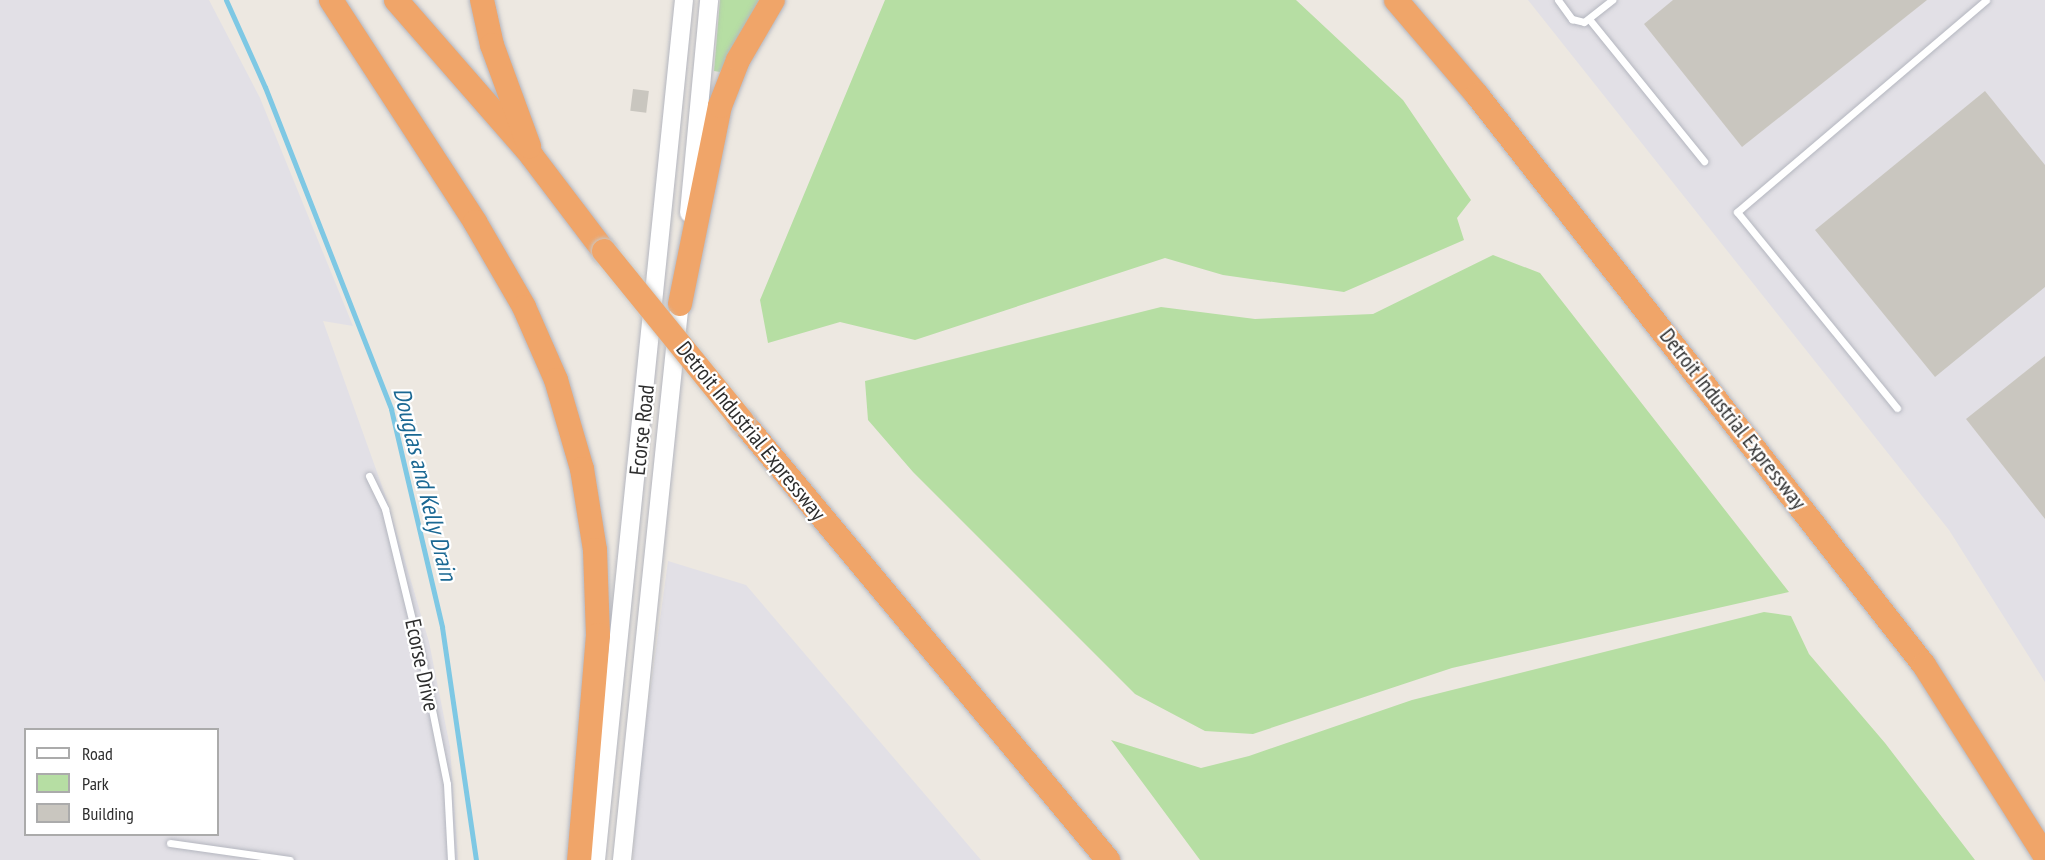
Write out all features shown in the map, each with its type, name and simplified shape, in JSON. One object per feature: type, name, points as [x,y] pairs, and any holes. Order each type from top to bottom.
[{"type":"highway","points":[[331,0],[474,222],[524,307],[556,380],[579,458],[595,550],[598,635],[579,860]]},
{"type":"highway","name":"Detroit Industrial Expressway","points":[[396,0],[531,155],[604,251],[742,422],[1108,860]]},
{"type":"highway","points":[[482,0],[492,45],[531,155]]},
{"type":"highway","points":[[680,304],[720,106],[738,60],[773,0]]},
{"type":"highway","name":"Detroit Industrial Expressway","points":[[1396,0],[1514,142],[1924,665],[2045,856]]},
{"type":"main road","name":"Ecorse Road","points":[[596,860],[684,0]]},
{"type":"main road","name":"Ecorse Road","points":[[622,860],[709,0]]},
{"type":"lane","points":[[1558,0],[1572,19],[1584,22],[1611,0]]},
{"type":"lane","points":[[1897,408],[1737,212],[1986,0]]},
{"type":"lane","points":[[1589,19],[1704,161]]},
{"type":"lane","name":"Ecorse Drive","points":[[369,476],[385,509],[423,665],[447,784],[451,860]]},
{"type":"lane","points":[[170,843],[290,860]]},
{"type":"shaded area","points":[[0,0],[209,0],[260,98],[353,326],[323,321],[387,500],[429,642],[450,747],[458,860],[0,860]]},
{"type":"shaded area","points":[[1528,0],[2045,0],[2045,682],[1949,530]]},
{"type":"shaded area","points":[[668,561],[746,585],[981,860],[633,860],[640,767]]},
{"type":"green space","points":[[720,0],[759,0],[720,72],[714,71]]},
{"type":"green space","points":[[885,0],[1296,0],[1403,100],[1471,200],[1457,218],[1464,240],[1344,292],[1223,275],[1165,258],[915,340],[840,322],[768,343],[760,300]]},
{"type":"green space","points":[[1493,255],[1540,273],[1789,592],[1452,668],[1253,734],[1205,731],[1135,694],[913,472],[868,420],[865,381],[1161,307],[1255,319],[1373,314]]},
{"type":"green space","points":[[1764,612],[1791,616],[1809,654],[1885,743],[1975,860],[1200,860],[1111,740],[1201,768],[1249,756],[1412,700]]},
{"type":"building","points":[[1673,0],[1927,0],[1742,147],[1644,24]]},
{"type":"building","points":[[633,89],[649,91],[646,113],[630,111]]},
{"type":"building","points":[[1985,91],[2045,165],[2045,287],[1935,377],[1815,230]]},
{"type":"building","points":[[2045,356],[2045,519],[1966,419]]},
{"type":"waterway","name":"Douglas and Kelly Drain","points":[[226,0],[265,87],[391,409],[442,627],[476,860]]}]
